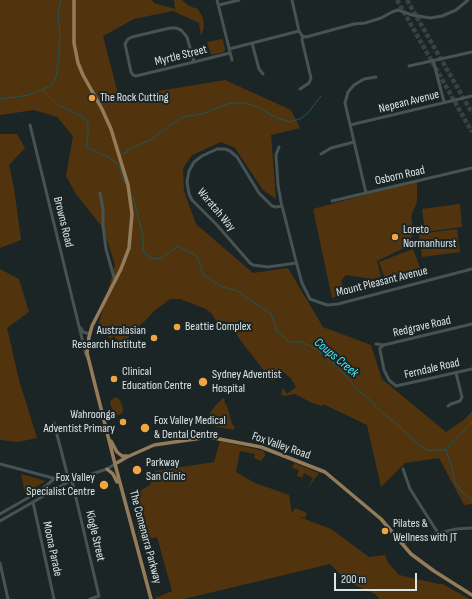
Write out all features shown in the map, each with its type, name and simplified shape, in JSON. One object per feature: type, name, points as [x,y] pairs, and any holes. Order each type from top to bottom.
[{"type":"main road","name":"The Comenarra Parkway","points":[[74,0],[74,43],[78,64],[111,128],[128,185],[132,206],[130,240],[124,262],[89,336],[87,353],[151,599]]},
{"type":"main road","points":[[108,436],[118,452],[122,456],[128,456]]},
{"type":"main road","name":"Fox Valley Road","points":[[115,464],[128,456],[154,445],[209,437],[261,447],[324,472],[382,519],[411,554],[434,571],[471,593]]},
{"type":"main road","points":[[107,469],[115,476],[123,494]]},
{"type":"street","points":[[218,0],[232,60]]},
{"type":"street","points":[[219,5],[239,0]]},
{"type":"street","points":[[292,0],[299,31],[303,36],[302,40],[311,78],[309,83],[300,89]]},
{"type":"street","points":[[303,36],[311,36],[354,24],[365,23],[381,18],[398,10],[412,15],[430,18],[442,16],[456,10],[468,0]]},
{"type":"street","name":"Myrtle Street","points":[[194,62],[187,37],[181,30],[176,28],[170,28],[132,37],[126,41],[125,47],[132,74],[136,76],[194,62],[230,53]]},
{"type":"street","points":[[229,49],[299,31]]},
{"type":"street","points":[[252,43],[259,69],[263,74]]},
{"type":"street","points":[[409,66],[472,52]]},
{"type":"street","points":[[433,60],[444,102]]},
{"type":"street","points":[[366,194],[345,103],[348,92],[361,81],[376,77]]},
{"type":"street","name":"Nepean Avenue","points":[[350,125],[472,96]]},
{"type":"street","name":"Browns Road","points":[[30,125],[80,333],[90,364]]},
{"type":"street","points":[[321,154],[331,148],[354,142]]},
{"type":"street","name":"Mount Pleasant Avenue","points":[[279,147],[276,155],[278,185],[282,206],[302,283],[310,299],[326,305],[338,304],[472,269]]},
{"type":"street","name":"Waratah Way","points":[[282,206],[272,206],[256,189],[237,157],[225,149],[217,149],[202,156],[194,162],[189,171],[187,182],[189,194],[192,200],[217,225],[250,263],[253,265],[268,267],[296,263]]},
{"type":"street","name":"Osborn Road","points":[[332,200],[366,194],[472,168]]},
{"type":"street","points":[[100,193],[103,209],[103,226],[106,249],[115,281]]},
{"type":"street","points":[[78,322],[83,332],[89,336]]},
{"type":"street","name":"Redgrave Road","points":[[376,344],[384,346],[472,324]]},
{"type":"street","points":[[80,333],[83,336],[89,336]]},
{"type":"street","name":"Ferndale Road","points":[[384,346],[380,348],[384,370],[387,378],[394,385],[400,386],[472,369]]},
{"type":"street","points":[[448,406],[460,401],[462,397],[456,373]]},
{"type":"street","name":"Kiogle Street","points":[[54,424],[99,596],[90,599]]},
{"type":"street","points":[[0,464],[54,479],[70,481]]},
{"type":"street","name":"Fox Valley Road","points":[[0,521],[70,481],[107,469],[115,464]]},
{"type":"street","points":[[403,469],[410,489],[438,533]]},
{"type":"street","points":[[0,514],[40,491],[54,479]]},
{"type":"street","name":"Moona Parade","points":[[33,502],[54,599]]},
{"type":"street","points":[[401,543],[456,529],[472,528]]},
{"type":"street","points":[[0,563],[8,599]]},
{"type":"street","points":[[0,587],[6,588]]},
{"type":"shaded area","points":[[0,0],[152,0],[154,3],[175,9],[174,0],[182,0],[189,6],[198,9],[203,18],[204,27],[201,36],[199,23],[173,11],[134,19],[103,36],[118,94],[140,94],[225,80],[291,110],[300,128],[271,135],[276,199],[263,190],[235,148],[221,142],[192,155],[183,168],[184,191],[196,224],[253,273],[288,268],[323,327],[371,345],[382,379],[446,432],[465,419],[472,411],[472,504],[464,505],[439,458],[405,463],[381,487],[367,425],[323,404],[322,406],[312,403],[295,394],[285,396],[281,395],[283,388],[287,394],[296,387],[290,377],[284,372],[272,381],[230,325],[224,321],[217,322],[212,314],[206,309],[180,299],[170,299],[154,311],[123,343],[118,341],[114,336],[110,339],[99,323],[115,265],[103,228],[76,194],[66,176],[73,136],[57,117],[34,110],[0,115]]},
{"type":"shaded area","points":[[221,39],[223,40],[224,52],[211,55],[207,42]]},
{"type":"shaded area","points":[[0,134],[17,134],[25,148],[9,165],[14,188],[21,240],[0,248]]},
{"type":"shaded area","points":[[417,181],[417,202],[411,216],[414,233],[404,248],[377,261],[381,277],[371,279],[346,275],[341,281],[347,294],[332,298],[313,209]]},
{"type":"shaded area","points":[[460,204],[462,227],[425,232],[422,209]]},
{"type":"shaded area","points":[[457,229],[460,252],[422,257],[419,234]]},
{"type":"shaded area","points":[[413,249],[421,270],[386,282],[379,262]]},
{"type":"shaded area","points":[[0,269],[19,279],[29,312],[7,328],[19,380],[37,438],[18,442],[0,440]]},
{"type":"shaded area","points":[[116,397],[120,400],[123,409],[122,413],[119,415],[115,414],[110,404],[111,400]]},
{"type":"shaded area","points":[[223,398],[225,400],[224,402],[227,406],[232,424],[235,427],[233,430],[214,426],[208,421],[208,416]]},
{"type":"shaded area","points":[[220,441],[264,451],[265,456],[261,461],[254,458],[255,454],[240,451],[236,472],[255,483],[289,495],[292,513],[295,508],[307,513],[305,518],[297,516],[331,529],[369,557],[385,555],[388,563],[399,575],[443,584],[469,599],[380,599],[375,594],[348,582],[330,564],[184,599],[156,599],[156,596],[158,597],[172,591],[157,537],[140,541],[131,496],[150,485],[155,471],[214,462]]},
{"type":"shaded area","points":[[294,463],[319,473],[307,489],[313,478],[304,473],[302,478],[297,476],[299,470],[292,468]]},
{"type":"shaded area","points":[[21,474],[32,477],[46,481],[25,493]]},
{"type":"waterway","points":[[0,99],[29,95],[52,85],[56,77],[59,58],[60,34],[58,14],[60,2]]},
{"type":"waterway","name":"Coups Creek","points":[[43,90],[58,105],[82,116],[85,119],[88,123],[86,147],[111,158]]},
{"type":"waterway","points":[[123,154],[127,152],[127,150],[150,140],[181,118],[202,114],[230,103],[243,103],[258,107],[277,118],[290,122],[300,119],[307,114],[321,96]]},
{"type":"waterway","name":"Coups Creek","points":[[111,159],[120,166],[123,180],[126,184]]},
{"type":"waterway","name":"Coups Creek","points":[[133,196],[143,236],[143,251],[148,256],[153,259],[161,258],[178,246],[197,256],[203,275],[222,287],[236,290],[271,314],[277,331],[289,342],[301,342],[315,348],[339,368],[358,390],[381,412],[398,425],[419,445],[427,450],[446,450],[455,482],[462,492],[472,500]]},
{"type":"waterway","points":[[446,449],[472,422]]},
{"type":"tunnel","points":[[397,0],[472,132]]},
{"type":"tunnel","points":[[407,0],[472,113]]},
{"type":"place","name":"The Rock Cutting","points":[[92,98]]},
{"type":"place","name":"Loreto Normanhurst","points":[[395,237]]},
{"type":"place","name":"Beattie Complex","points":[[177,327]]},
{"type":"place","name":"Australasian Research Institute","points":[[154,338]]},
{"type":"place","name":"Clinical Education Centre","points":[[114,379]]},
{"type":"place","name":"Sydney Adventist Hospital","points":[[203,382]]},
{"type":"place","name":"Wahroonga Adventist Primary","points":[[123,422]]},
{"type":"place","name":"Fox Valley Medical & Dental Centre","points":[[145,428]]},
{"type":"place","name":"Parkway San Clinic","points":[[137,470]]},
{"type":"place","name":"Fox Valley Specialist Centre","points":[[104,485]]},
{"type":"place","name":"Pilates & Wellness with JT","points":[[385,531]]}]
